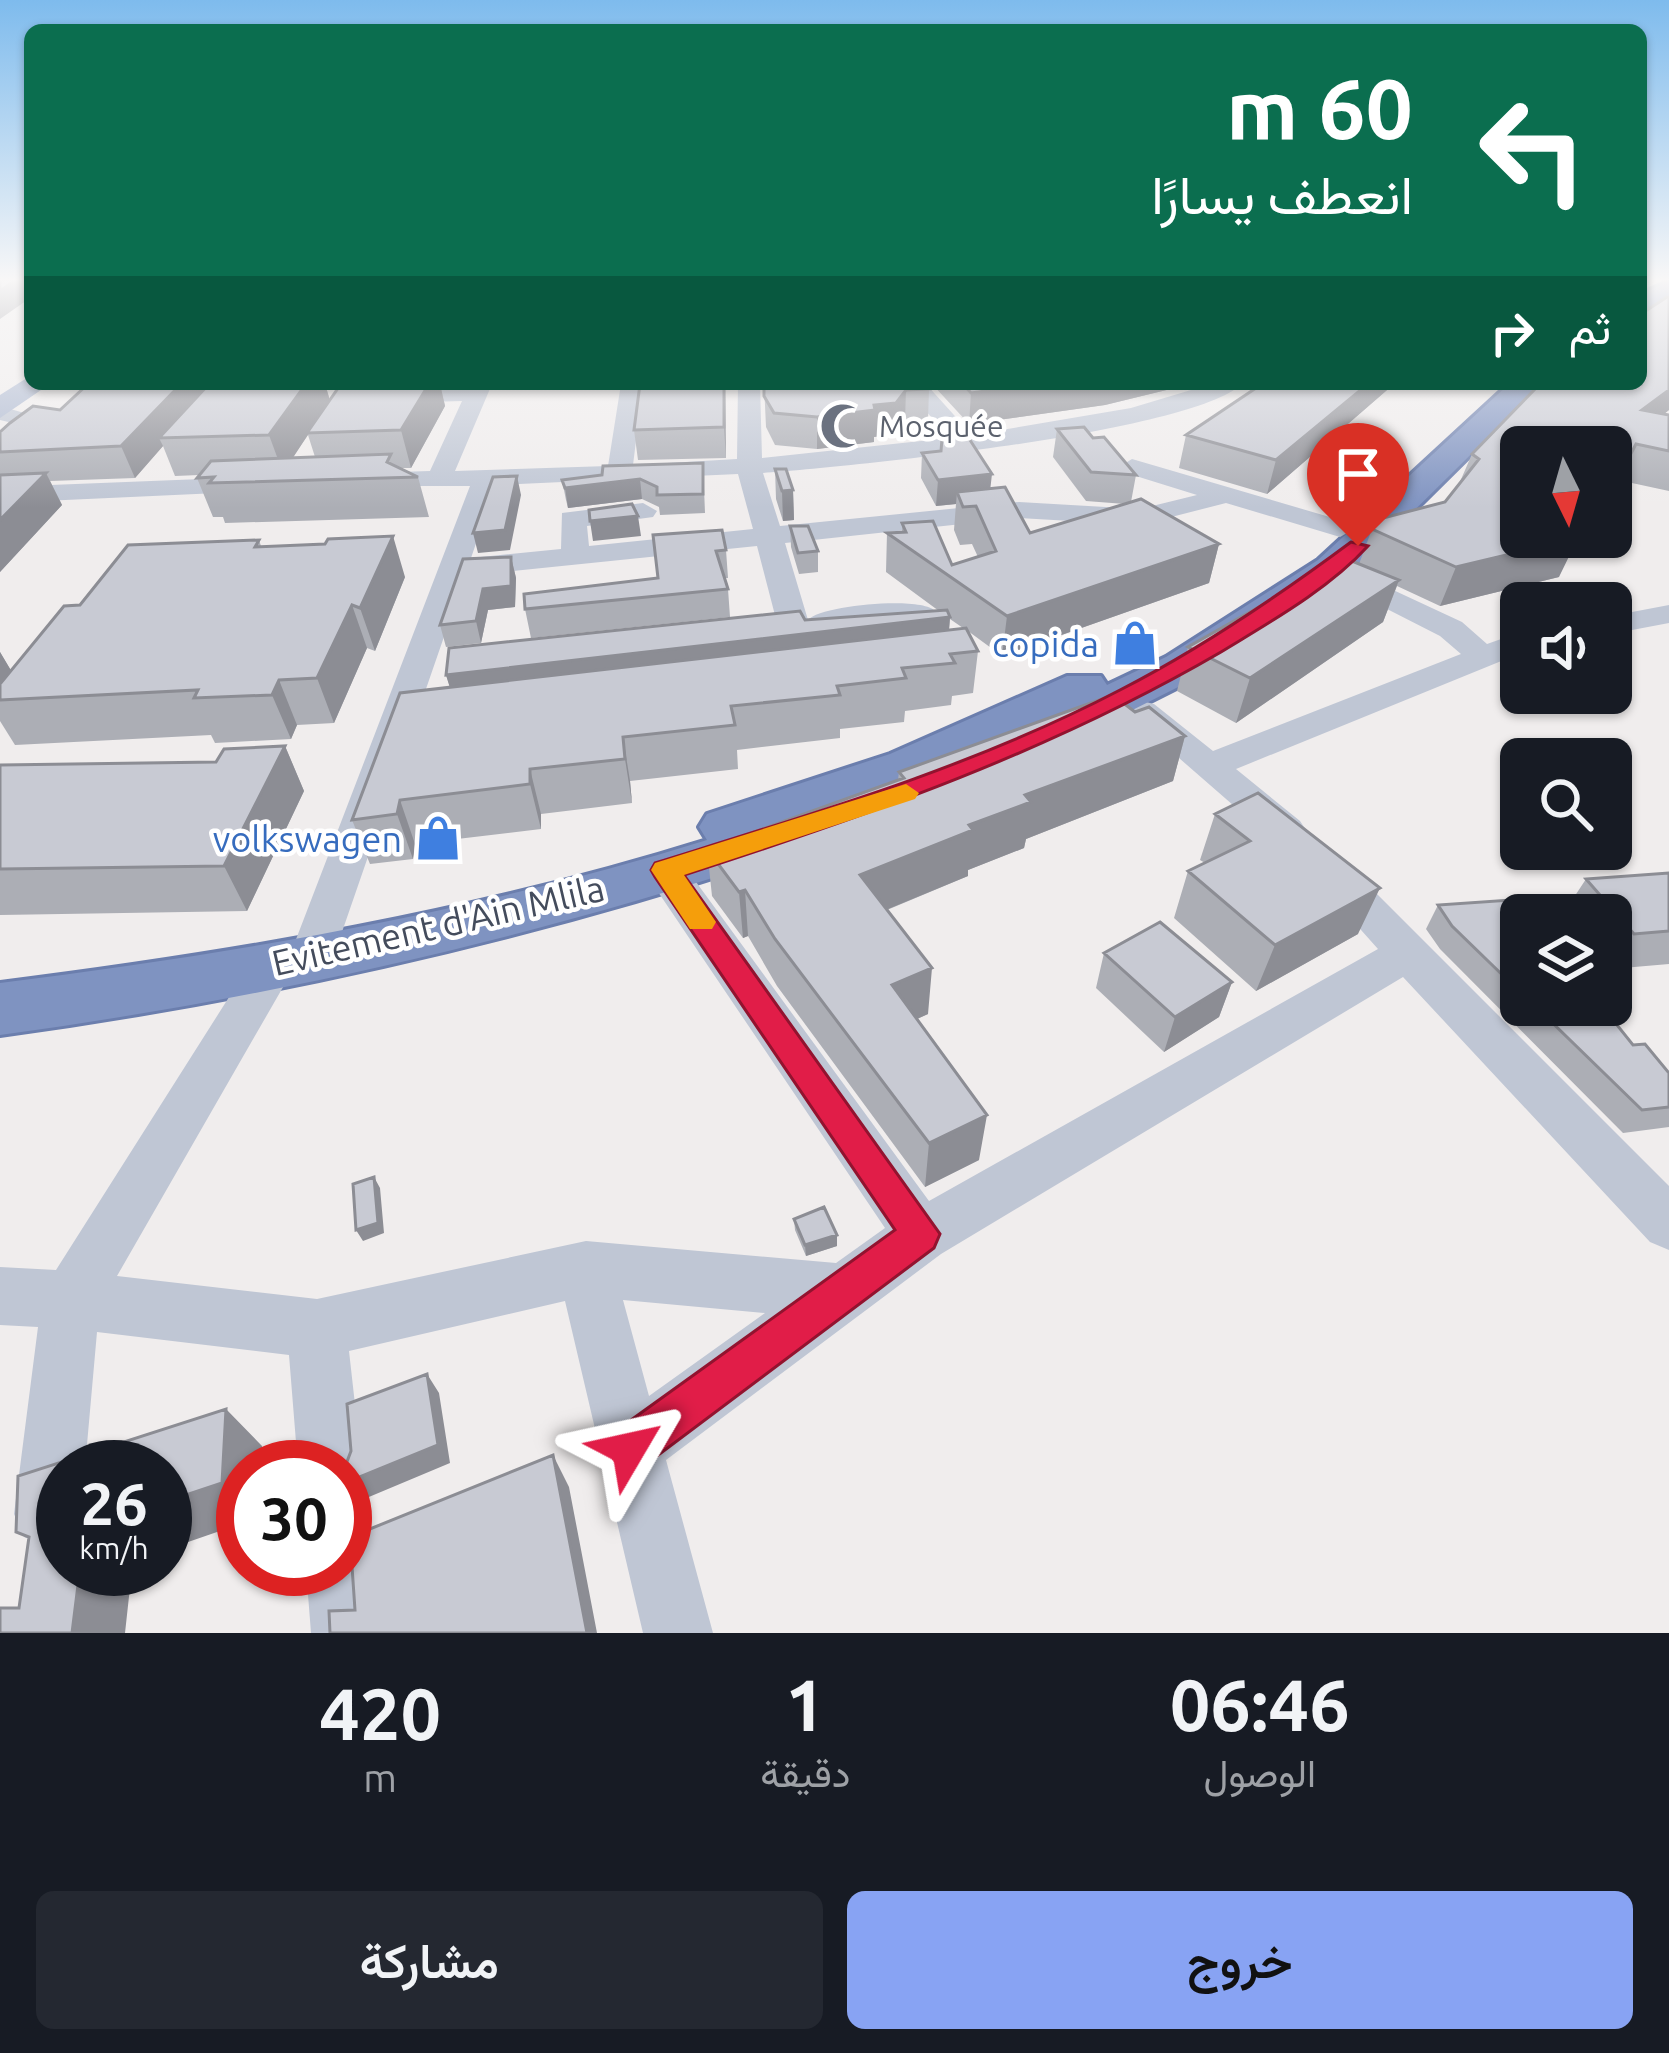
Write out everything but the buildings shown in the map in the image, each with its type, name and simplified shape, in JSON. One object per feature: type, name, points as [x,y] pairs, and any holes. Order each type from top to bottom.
[{"type":"highway","name":"Evitement d'Ain Mlila","points":[[0,1009],[301,950],[665,870],[886,801],[1263,618],[1494,390]]},
{"type":"highway","name":"Evitement d'Ain Mlila","points":[[1336,549],[1520,390]]},
{"type":"highway","name":"Evitement d'Ain Mlila","points":[[0,979],[301,950],[489,891],[778,812],[1113,688]]},
{"type":"main road","points":[[0,411],[24,390]]},
{"type":"street","points":[[0,411],[63,432],[109,390]]},
{"type":"street","points":[[370,397],[465,390]]},
{"type":"street","points":[[439,479],[479,390]]},
{"type":"street","points":[[619,474],[631,390]]},
{"type":"street","points":[[749,390],[750,470],[793,623]]},
{"type":"street","points":[[920,390],[967,444]]},
{"type":"street","points":[[334,482],[750,470],[967,444],[1088,423],[1199,390]]},
{"type":"street","points":[[1088,423],[1176,512]]},
{"type":"street","points":[[145,489],[176,454]]},
{"type":"street","points":[[1132,467],[1227,495],[1336,549],[1482,656]]},
{"type":"street","points":[[56,1440],[71,1300],[301,950],[396,723],[486,478]]},
{"type":"street","points":[[0,495],[272,484]]},
{"type":"street","points":[[449,569],[1019,510],[1140,517],[1176,512],[1227,495]]},
{"type":"street","points":[[576,556],[572,519],[644,511]]},
{"type":"street","points":[[765,644],[760,627],[920,611]]},
{"type":"street","points":[[1632,622],[1669,614]]},
{"type":"street","points":[[1209,766],[1500,650]]},
{"type":"street","points":[[418,664],[464,659]]},
{"type":"street","points":[[1113,688],[1305,845],[1669,1224]]},
{"type":"street","points":[[396,723],[443,717]]},
{"type":"street","points":[[665,870],[921,1234]]},
{"type":"street","points":[[629,1449],[921,1234],[1408,953]]},
{"type":"street","points":[[0,1295],[317,1329],[586,1269],[842,1292]]},
{"type":"street","points":[[586,1269],[678,1633]]},
{"type":"street","points":[[317,1329],[327,1440]]},
{"type":"street","points":[[343,1596],[346,1633]]},
{"type":"slow traffic","points":[[701,922],[665,870],[906,793]]},
{"type":"place","name":"Mosquée","points":[[843,426]]},
{"type":"place","name":"copida","points":[[1135,643]]},
{"type":"place","name":"volkswagen","points":[[438,838]]},
{"type":"route","points":[[629,1449],[921,1234],[665,870],[886,801],[1125,697],[1263,618],[1358,546]]}]
